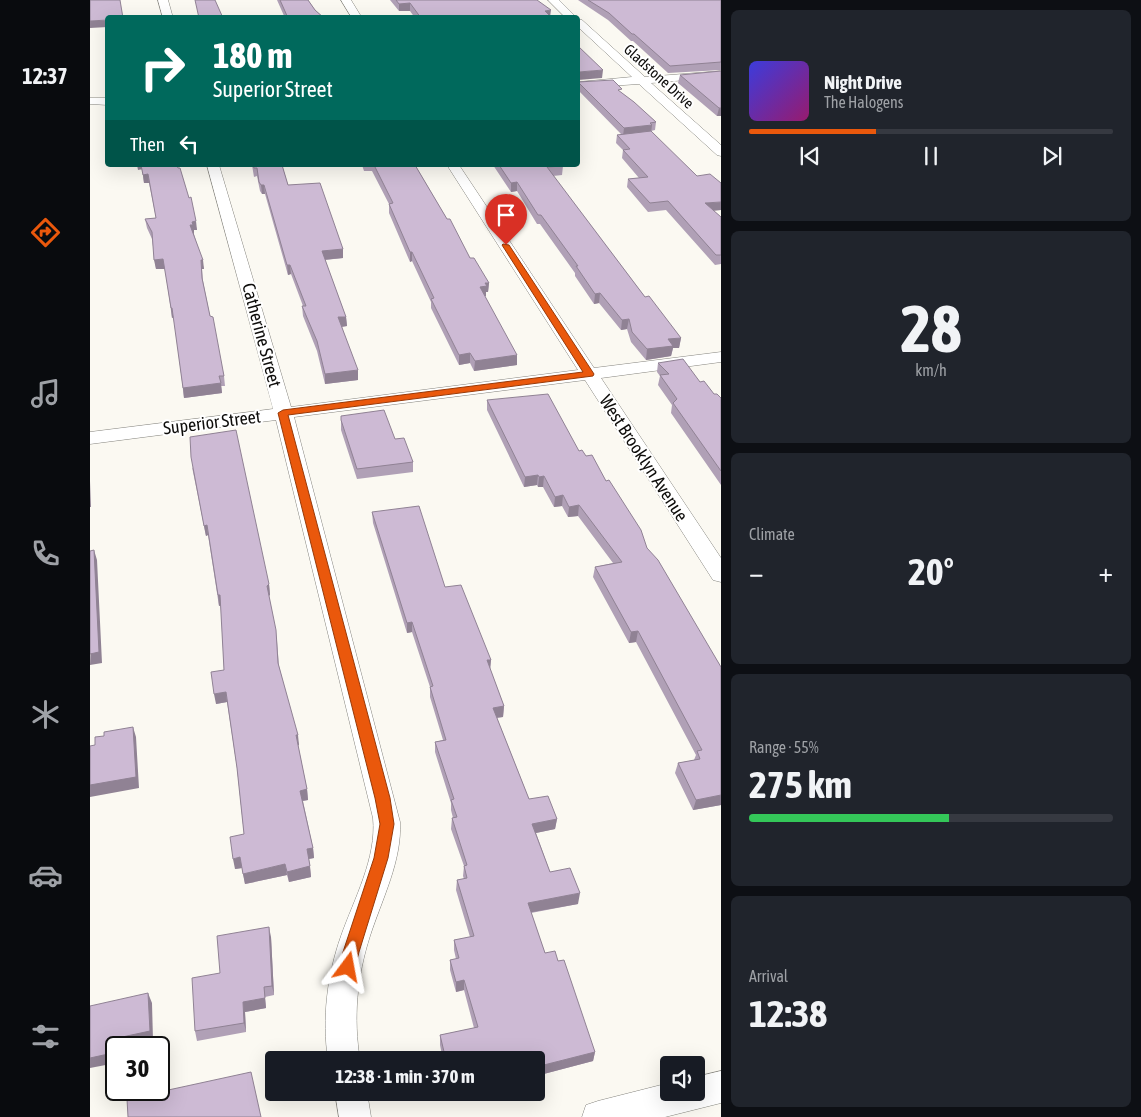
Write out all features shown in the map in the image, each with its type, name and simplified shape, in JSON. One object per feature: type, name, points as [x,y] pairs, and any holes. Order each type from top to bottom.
[{"type":"street","points":[[162,0],[167,15]]},
{"type":"street","points":[[346,0],[355,15]]},
{"type":"street","points":[[553,0],[569,15]]},
{"type":"street","name":"Gladstone Drive","points":[[580,24],[721,152]]},
{"type":"street","points":[[580,85],[721,74]]},
{"type":"street","points":[[90,101],[105,102]]},
{"type":"street","name":"Catherine Street","points":[[214,167],[244,267],[283,413],[382,798],[387,824],[381,858],[351,952],[340,1012],[342,1051]]},
{"type":"street","name":"West Brooklyn Avenue","points":[[454,167],[721,575]]},
{"type":"street","name":"Superior Street","points":[[90,438],[721,357]]},
{"type":"street","points":[[598,1117],[721,1087]]},
{"type":"street","points":[[352,1101],[355,1117]]},
{"type":"building","points":[[90,0],[120,0],[122,15],[105,15],[105,20],[90,21]]},
{"type":"building","points":[[195,0],[215,0],[222,15],[198,15]]},
{"type":"building","points":[[280,0],[308,0],[321,15],[287,15]]},
{"type":"building","points":[[396,0],[537,0],[551,10],[545,11],[549,15],[419,15],[410,3],[399,4]]},
{"type":"building","points":[[588,0],[721,0],[721,62],[670,66],[609,13]]},
{"type":"building","points":[[580,48],[603,70],[580,72]]},
{"type":"building","points":[[721,71],[721,108],[680,75]]},
{"type":"building","points":[[613,80],[622,89],[618,90],[656,122],[650,123],[652,125],[624,128],[580,82]]},
{"type":"building","points":[[651,131],[697,176],[710,174],[721,183],[721,202],[705,203],[721,217],[721,255],[716,255],[668,201],[650,203],[628,179],[648,177],[623,150],[630,149],[617,135]]},
{"type":"building","points":[[141,167],[180,168],[189,198],[191,197],[196,221],[192,222],[193,225],[190,225],[203,260],[201,260],[202,278],[210,316],[213,317],[224,376],[219,376],[221,383],[183,388],[163,259],[154,260],[152,232],[145,219],[156,218],[148,174],[143,175]]},
{"type":"building","points":[[283,167],[288,185],[320,183],[343,249],[322,251],[346,317],[338,317],[358,370],[325,374],[317,341],[302,306],[306,306],[290,265],[287,265],[264,185],[261,185],[259,182],[257,168],[254,168]]},
{"type":"building","points":[[375,167],[416,167],[447,219],[450,219],[470,258],[474,258],[489,283],[485,283],[487,286],[480,287],[517,355],[475,361],[470,353],[459,355],[431,299],[434,298],[412,252],[410,252],[389,204],[393,203]]},
{"type":"building","points":[[500,167],[547,167],[645,297],[649,296],[681,338],[668,339],[673,346],[647,349],[632,332],[629,319],[622,320],[600,293],[595,294],[576,266],[578,266],[541,215],[538,215],[517,182],[511,183]]},
{"type":"building","points":[[683,359],[700,382],[704,381],[714,394],[721,398],[721,471],[673,403],[677,399],[660,375],[669,374],[658,363]]},
{"type":"building","points":[[548,394],[579,451],[582,450],[586,456],[592,455],[606,481],[609,480],[641,530],[647,548],[658,560],[721,667],[721,795],[696,800],[678,763],[700,759],[697,751],[702,750],[638,631],[631,632],[595,567],[622,562],[579,505],[569,507],[563,495],[555,497],[544,476],[525,477],[487,400]]},
{"type":"building","points":[[384,410],[395,439],[404,438],[413,462],[357,469],[341,416]]},
{"type":"building","points":[[236,430],[269,584],[267,586],[276,630],[278,663],[298,735],[296,735],[307,789],[300,791],[313,848],[307,849],[310,866],[287,872],[285,864],[243,874],[240,857],[233,859],[230,837],[244,834],[226,692],[214,694],[211,672],[224,670],[220,595],[218,595],[207,525],[204,526],[191,457],[190,437]]},
{"type":"building","points":[[419,506],[445,587],[461,585],[491,660],[487,660],[504,706],[493,708],[529,799],[548,796],[557,819],[532,824],[550,872],[570,868],[580,893],[528,903],[545,953],[555,951],[558,961],[564,960],[595,1052],[545,1065],[545,1051],[444,1051],[440,1035],[478,1027],[464,980],[456,982],[450,960],[459,958],[454,940],[474,936],[457,880],[467,878],[464,866],[467,865],[452,818],[457,817],[451,800],[454,799],[435,742],[446,740],[430,687],[433,686],[412,622],[407,623],[372,512]]},
{"type":"building","points":[[94,550],[99,652],[90,654],[90,551]]},
{"type":"building","points":[[133,727],[136,777],[90,785],[90,746],[95,745],[95,737],[104,736],[104,732]]},
{"type":"building","points":[[269,927],[272,986],[264,987],[265,998],[243,1002],[244,1023],[195,1031],[192,978],[220,973],[217,936]]},
{"type":"building","points":[[148,993],[150,1031],[127,1036],[105,1036],[105,1055],[90,1058],[90,1006]]},
{"type":"building","points":[[251,1072],[261,1117],[128,1117],[127,1101],[170,1101],[170,1090]]},
{"type":"route","points":[[348,967],[381,858],[387,824],[382,798],[283,413],[589,374],[506,245]]}]
